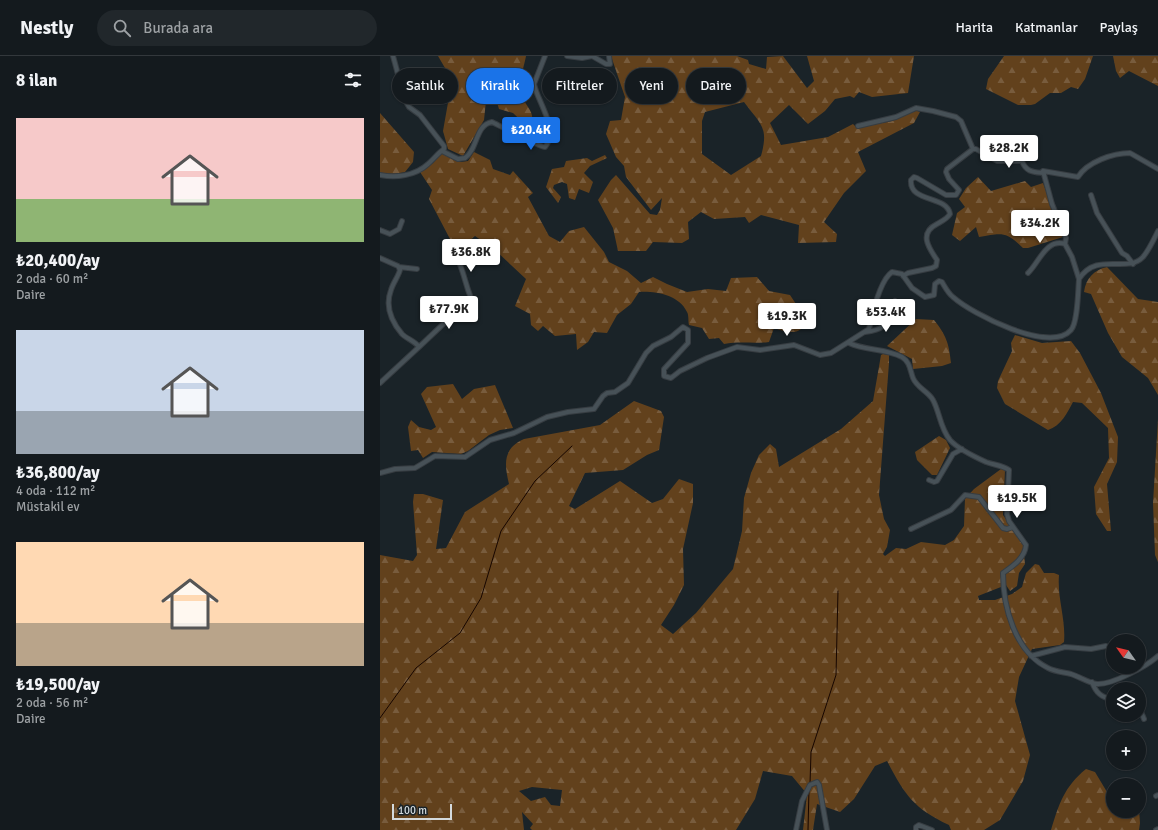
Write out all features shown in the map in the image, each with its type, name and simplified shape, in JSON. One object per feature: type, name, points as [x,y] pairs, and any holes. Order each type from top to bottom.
[{"type":"street","points":[[380,175],[399,176],[410,174],[428,164],[438,152],[442,151],[444,146],[420,115],[409,107],[405,100],[393,56]]},
{"type":"street","points":[[442,151],[458,159],[464,158],[471,152],[483,126],[492,122],[515,132],[537,146],[545,147],[548,140],[549,124],[534,84],[545,56]]},
{"type":"street","points":[[567,56],[582,58],[592,56],[606,64],[610,64],[609,56]]},
{"type":"street","points":[[858,126],[896,117],[916,108],[933,111],[956,117],[960,121],[973,149]]},
{"type":"street","points":[[973,149],[976,149],[997,161],[1022,161],[1024,168],[1028,170],[1078,177],[1082,170],[1088,166],[1114,155],[1125,153],[1130,153],[1158,169]]},
{"type":"street","points":[[903,276],[908,273],[936,266],[937,260],[928,247],[926,238],[928,231],[933,226],[948,218],[950,214],[946,207],[939,202],[925,198],[917,193],[911,186],[911,180],[914,177],[917,178],[946,195],[956,195],[959,190],[949,179],[946,172],[947,169],[973,149]]},
{"type":"street","points":[[1043,173],[1052,204],[1066,238],[1064,244]]},
{"type":"street","points":[[1091,195],[1097,213],[1122,253],[1127,256],[1133,264]]},
{"type":"street","points":[[380,230],[390,234],[398,229],[402,221]]},
{"type":"street","points":[[1079,279],[1087,271],[1101,263],[1133,264],[1142,258],[1158,231]]},
{"type":"street","points":[[380,473],[395,469],[415,468],[435,456],[466,457],[490,440],[514,433],[547,417],[568,412],[594,409],[602,396],[607,393],[615,392],[628,383],[650,348],[671,337],[683,327],[688,330],[688,343],[664,370],[664,376],[666,378],[671,378],[680,371],[707,358],[737,347],[760,350],[794,345],[820,355],[830,354],[869,329],[872,310],[888,274],[892,272],[898,272],[912,288],[925,297],[934,296],[935,284],[939,281],[942,282],[954,298],[1009,329],[1030,336],[1057,337],[1066,334],[1072,329],[1073,325],[1079,279],[1072,257],[1064,244],[1059,242],[1048,247],[1036,266],[1028,273]]},
{"type":"street","points":[[380,383],[456,312],[475,306],[467,290],[458,259],[452,254]]},
{"type":"street","points":[[380,258],[399,267],[417,269]]},
{"type":"street","points":[[399,267],[399,275],[391,289],[389,297],[389,310],[395,326],[406,338],[418,344],[419,347]]},
{"type":"street","points":[[865,332],[878,330],[885,324],[894,301],[902,308]]},
{"type":"street","points":[[849,343],[880,349],[903,358],[908,363],[917,384],[929,394],[934,401],[943,429],[950,440],[962,449],[986,462],[1005,467],[1009,470],[1007,514],[1013,527],[1026,545],[1026,550],[1014,566],[1003,573],[1005,594],[1011,622],[1024,648],[1031,656],[1046,667],[1098,684],[1115,681],[1158,656]]},
{"type":"street","points":[[929,480],[934,482],[937,481],[952,454],[962,449]]},
{"type":"street","points":[[911,529],[951,510],[965,495],[979,496],[1003,528],[1007,529],[1013,527]]},
{"type":"street","points":[[1031,656],[1065,647],[1091,649],[1106,646]]},
{"type":"street","points":[[1092,682],[1095,690],[1102,697],[1106,698]]},
{"type":"street","points":[[796,830],[802,801],[810,785],[817,782],[820,785],[827,830]]},
{"type":"street","points":[[916,830],[919,825],[932,830]]},
{"type":"green space","points":[[438,56],[526,56],[524,68],[466,68],[466,104],[486,104],[484,120],[463,156],[448,149],[443,131],[448,104],[458,104],[458,68],[445,68]]},
{"type":"green space","points":[[611,56],[737,56],[748,60],[749,64],[766,69],[767,57],[783,56],[807,88],[814,81],[807,56],[914,56],[908,93],[872,97],[859,92],[854,98],[850,96],[835,99],[825,111],[808,124],[789,105],[770,123],[781,145],[828,137],[853,124],[857,128],[892,121],[915,110],[920,112],[914,123],[858,152],[866,171],[844,193],[824,222],[837,234],[836,242],[798,243],[799,225],[761,215],[749,223],[745,217],[714,219],[701,212],[688,222],[689,239],[682,243],[653,242],[646,251],[618,251],[613,228],[598,200],[611,180],[616,175],[650,214],[657,215],[660,210],[662,198],[651,210],[626,177],[624,166],[616,157],[606,134],[610,121],[621,120],[625,97],[617,74],[617,68],[615,68]],"holes":[[[686,68],[746,68],[746,104],[759,122],[764,132],[761,156],[731,175],[702,154],[702,121],[705,112],[736,104],[686,104]]]},
{"type":"green space","points":[[1004,56],[1093,56],[1085,79],[1078,89],[1071,87],[1061,93],[1050,93],[1035,104],[1018,105],[986,89],[988,79]]},
{"type":"green space","points":[[1113,56],[1158,56],[1158,86],[1129,71],[1120,78],[1116,71]]},
{"type":"green space","points":[[497,104],[526,104],[532,114],[530,129],[513,113],[499,109]]},
{"type":"green space","points":[[380,113],[414,152],[413,162],[405,172],[390,175],[380,173]]},
{"type":"green space","points":[[474,152],[490,160],[493,169],[510,175],[513,171],[533,193],[528,197],[549,236],[560,242],[569,231],[584,227],[604,252],[609,262],[627,271],[641,283],[653,277],[687,292],[708,289],[726,291],[731,278],[757,277],[769,291],[790,295],[802,313],[801,329],[792,332],[774,328],[769,342],[724,344],[719,338],[709,339],[702,328],[689,325],[688,313],[679,302],[673,298],[660,293],[639,292],[631,304],[617,315],[607,333],[594,332],[588,342],[577,350],[576,334],[555,336],[543,326],[538,331],[531,325],[530,314],[515,306],[526,279],[494,249],[475,236],[468,242],[450,239],[429,199],[432,190],[420,172],[433,163],[441,153],[461,162],[468,161]]},
{"type":"green space","points":[[605,155],[607,158],[590,166],[584,173],[593,182],[589,193],[579,189],[575,200],[569,198],[567,184],[562,182],[554,185],[553,188],[561,197],[558,203],[546,187],[552,169],[564,167],[566,161],[587,158],[592,161]]},
{"type":"green space","points":[[978,177],[991,191],[1025,181],[1031,187],[1043,183],[1063,237],[1028,248],[1023,248],[1008,236],[999,234],[979,237],[976,227],[960,241],[952,235],[957,213],[965,207],[959,199],[966,188]]},
{"type":"green space","points":[[1107,267],[1138,299],[1158,302],[1158,395],[1148,378],[1122,357],[1108,333],[1091,294],[1084,292],[1091,275],[1102,268]]},
{"type":"green space","points":[[916,319],[934,320],[946,340],[951,363],[942,366],[913,369],[912,359],[887,346]]},
{"type":"green space","points":[[1015,335],[1042,343],[1071,341],[1080,353],[1101,393],[1118,437],[1117,462],[1107,484],[1111,531],[1107,531],[1096,514],[1094,487],[1109,458],[1108,428],[1082,403],[1073,402],[1066,415],[1060,422],[1048,430],[1005,404],[997,388],[998,381],[1012,351],[1011,343]]},
{"type":"green space","points":[[881,355],[889,355],[879,495],[884,519],[890,530],[887,547],[883,554],[885,556],[896,548],[906,549],[921,542],[945,545],[954,540],[964,526],[965,499],[974,489],[1001,469],[1005,470],[1003,515],[1023,544],[1025,564],[1019,573],[1017,586],[1010,591],[1006,585],[978,596],[979,600],[995,600],[1012,594],[1022,587],[1026,573],[1035,564],[1039,565],[1044,573],[1054,573],[1059,575],[1059,592],[1064,625],[1064,642],[1060,645],[1032,649],[1019,677],[1015,701],[1030,755],[1023,781],[1000,820],[984,830],[951,830],[949,825],[927,813],[911,799],[899,783],[887,761],[875,766],[854,799],[840,812],[817,804],[813,830],[803,830],[807,794],[792,776],[763,771],[755,799],[736,830],[532,830],[530,828],[533,824],[522,812],[524,830],[380,830],[380,555],[413,561],[417,555],[413,502],[414,494],[423,494],[443,500],[436,549],[446,548],[465,512],[509,484],[506,470],[507,457],[512,447],[517,443],[524,439],[600,425],[634,401],[661,411],[664,417],[659,450],[647,455],[623,470],[585,473],[569,506],[575,509],[620,481],[652,503],[663,499],[679,479],[693,484],[693,503],[683,549],[684,585],[674,605],[661,625],[673,634],[696,613],[733,569],[742,531],[744,498],[751,473],[759,455],[770,444],[776,449],[779,467],[841,429],[873,401]],"holes":[[[532,787],[562,790],[560,806],[551,805],[545,797],[531,801],[519,791]]]},
{"type":"green space","points":[[453,384],[462,399],[474,389],[495,385],[513,428],[500,430],[489,435],[468,451],[461,454],[432,452],[423,458],[418,450],[411,451],[408,427],[411,420],[419,427],[431,430],[436,427],[421,394],[427,387]]},
{"type":"green space","points":[[1158,419],[1158,562],[1155,555],[1153,503]]},
{"type":"green space","points":[[939,436],[946,440],[950,448],[937,475],[932,475],[917,460],[915,452]]},
{"type":"green space","points":[[1086,769],[1095,772],[1106,790],[1106,818],[1140,818],[1139,830],[1051,830],[1063,796],[1072,782]]},
{"type":"waterway","points":[[380,718],[416,668],[460,633],[481,598],[501,531],[535,481],[572,446]]},
{"type":"waterway","points":[[810,784],[811,752],[836,675],[838,591]]},
{"type":"waterway","points":[[808,830],[809,789]]}]
